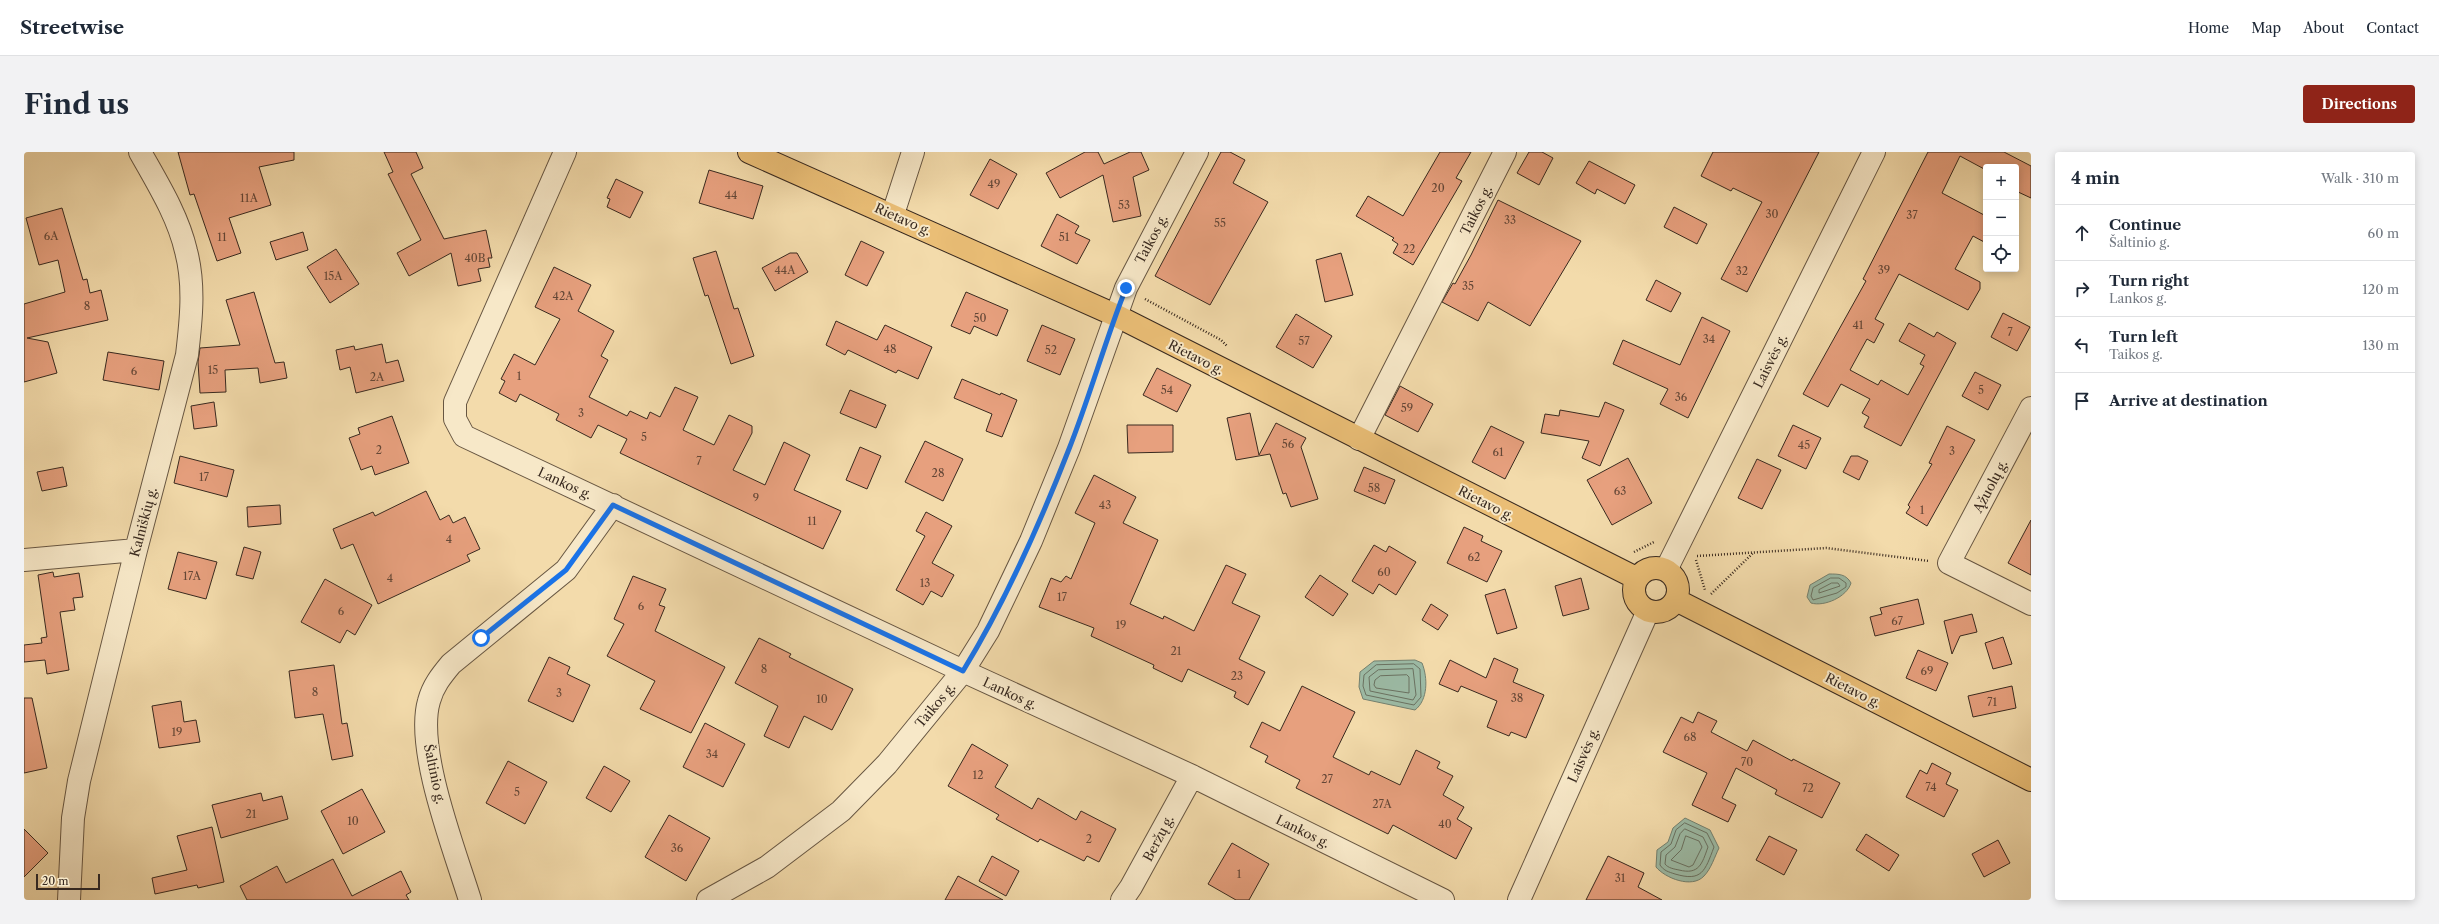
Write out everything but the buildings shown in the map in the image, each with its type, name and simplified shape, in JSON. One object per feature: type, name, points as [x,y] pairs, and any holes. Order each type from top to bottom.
[{"type":"main road","name":"Rietavo g.","points":[[748,152],[893,214],[1115,315],[1636,578]]},
{"type":"main road","points":[[1652,568],[1666,570],[1677,583],[1676,600],[1666,609],[1654,612],[1648,611],[1641,606],[1633,593],[1636,578],[1640,573],[1652,568]]},
{"type":"main road","name":"Rietavo g.","points":[[1676,600],[2031,780]]},
{"type":"street","name":"Kalniškių g.","points":[[69,900],[73,818],[79,781],[186,354],[191,302],[191,288],[184,245],[175,218],[140,152]]},
{"type":"street","name":"Lankos g.","points":[[565,152],[455,402],[455,419],[464,436],[963,671],[1192,776],[1443,900]]},
{"type":"street","points":[[893,214],[913,152]]},
{"type":"street","name":"Taikos g.","points":[[708,900],[767,867],[841,811],[887,764],[963,671],[988,631],[1031,541],[1069,448],[1115,315],[1126,288],[1197,152]]},
{"type":"street","name":"Taikos g.","points":[[1359,439],[1505,152]]},
{"type":"street","name":"Laisvės g.","points":[[1666,570],[1874,152]]},
{"type":"street","name":"Ąžuolų g.","points":[[1949,563],[2031,408]]},
{"type":"street","name":"Šaltinio g.","points":[[470,900],[434,783],[427,740],[429,702],[436,683],[451,664],[566,570],[613,505]]},
{"type":"street","points":[[24,560],[136,550]]},
{"type":"street","points":[[1949,563],[2031,604]]},
{"type":"street","name":"Laisvės g.","points":[[1519,900],[1648,611]]},
{"type":"street","name":"Beržų g.","points":[[1122,900],[1132,887],[1192,776]]},
{"type":"path","points":[[1695,556],[1826,548],[1949,563]]},
{"type":"path","points":[[1707,597],[1753,552]]},
{"type":"water","points":[[1829,574],[1839,574],[1847,578],[1851,583],[1849,588],[1840,597],[1834,600],[1822,604],[1811,603],[1807,597],[1810,585]]},
{"type":"water","points":[[1415,660],[1422,663],[1426,688],[1422,701],[1415,710],[1363,699],[1359,687],[1360,672],[1374,661]]},
{"type":"water","points":[[1685,818],[1710,830],[1719,848],[1711,866],[1704,876],[1693,882],[1686,882],[1672,878],[1656,867],[1657,850],[1668,842],[1673,828]]},
{"type":"route","points":[[481,638],[566,570],[613,505],[963,671],[988,631],[1031,541],[1069,448],[1115,315],[1126,288]]}]
